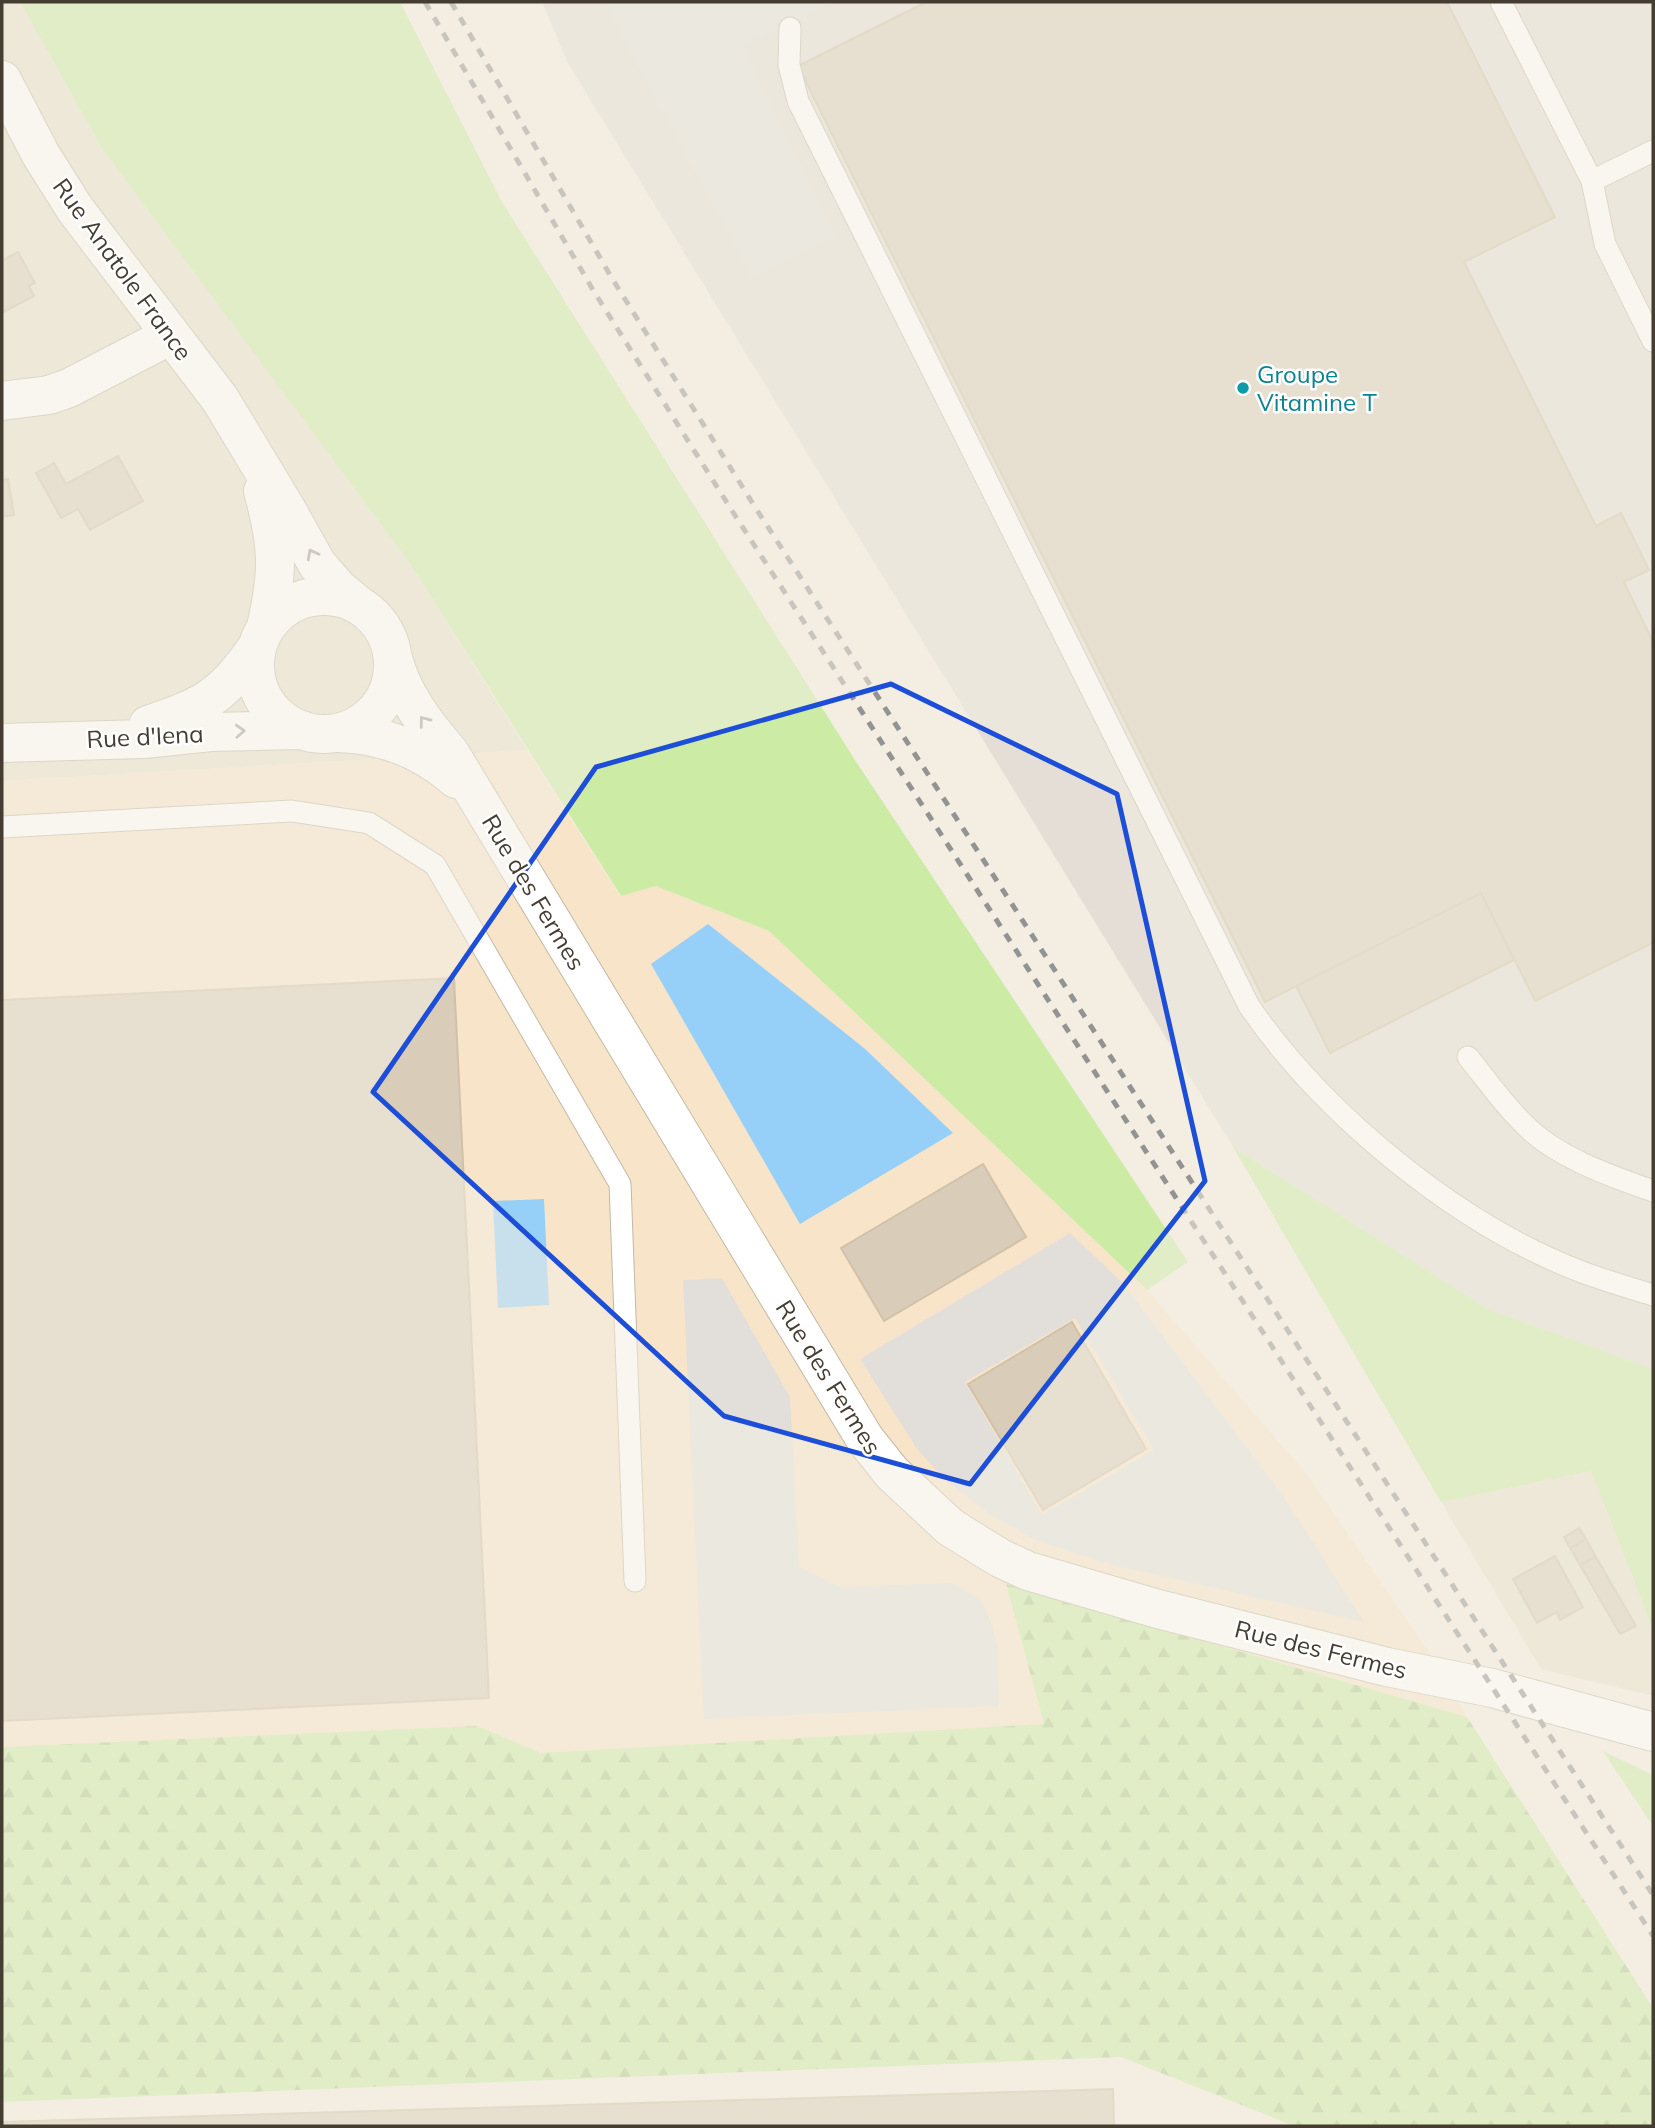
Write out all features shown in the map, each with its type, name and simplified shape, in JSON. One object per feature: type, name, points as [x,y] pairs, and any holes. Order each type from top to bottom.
[{"type":"street","name":"Rue Anatole France","points":[[2,80],[41,155],[75,209],[220,399],[317,564],[338,588],[357,604]]},
{"type":"street","points":[[2,401],[40,397],[69,388],[171,335]]},
{"type":"street","name":"Rue Anatole France","points":[[251,452],[271,522],[276,554],[276,582],[262,637]]},
{"type":"street","points":[[335,596],[357,604],[375,617],[392,647],[394,670],[388,692],[376,711],[358,725],[319,731],[282,719],[261,692],[255,670],[262,637],[281,610],[302,599],[335,596]]},
{"type":"street","name":"Rue d'Iena","points":[[75,739],[148,725],[202,704],[227,686],[262,637]]},
{"type":"street","name":"Rue des Fermes","points":[[393,658],[398,678],[412,705],[450,754],[865,1439],[892,1473],[950,1527],[1000,1558],[1028,1571],[1095,1592],[1387,1667],[1492,1688],[1653,1732]]},
{"type":"street","name":"Rue d'Iena","points":[[75,739],[144,739],[211,732],[319,731]]},
{"type":"street","name":"Rue des Fermes","points":[[319,731],[375,736],[398,743],[447,771],[476,797]]},
{"type":"street","points":[[2,743],[75,739]]},
{"type":"lane","points":[[1501,2],[1592,181],[1605,244],[1653,341]]},
{"type":"lane","points":[[790,28],[789,65],[798,101],[1249,1006],[1266,1031],[1305,1075],[1380,1149],[1446,1200],[1520,1243],[1581,1272],[1653,1295]]},
{"type":"lane","points":[[1592,181],[1653,151]]},
{"type":"lane","points":[[2,827],[292,811],[369,823],[435,865],[620,1184],[635,1581]]},
{"type":"lane","points":[[1468,1058],[1525,1126],[1564,1153],[1620,1180],[1653,1191]]},
{"type":"highlighted area","points":[[891,684],[1117,794],[1205,1181],[970,1484],[724,1416],[373,1092],[596,767]]},
{"type":"shaded area","points":[[2,2],[20,2],[101,147],[411,565],[527,750],[2,781]]},
{"type":"shaded area","points":[[542,2],[1653,2],[1653,1369],[1488,1309],[1233,1147],[567,62]]},
{"type":"shaded area","points":[[604,2],[834,2],[742,45],[836,236],[752,278]]},
{"type":"shaded area","points":[[527,750],[620,896],[656,886],[769,931],[1147,1290],[1306,1473],[1428,1651],[1597,1920],[2,1977],[2,781]]},
{"type":"shaded area","points":[[1070,1233],[1121,1281],[1283,1496],[1364,1622],[1109,1564],[1038,1541],[991,1515],[944,1479],[917,1449],[860,1359]],"holes":[[[1075,1318],[1154,1450],[1042,1515],[965,1382]]]},
{"type":"shaded area","points":[[722,1278],[790,1397],[799,1567],[840,1587],[952,1583],[982,1601],[997,1646],[999,1706],[704,1719],[683,1280]]},
{"type":"shaded area","points":[[1591,1471],[1653,1630],[1653,1696],[1541,1669],[1441,1502]]},
{"type":"green space","points":[[20,2],[400,2],[502,202],[855,760],[1188,1262],[1147,1290],[769,931],[656,886],[621,896],[411,565],[101,147]]},
{"type":"green space","points":[[1233,1147],[1488,1309],[1653,1369],[1653,1630],[1591,1471],[1441,1502]]},
{"type":"green space","points":[[1006,1584],[1467,1717],[1653,2008],[1653,2126],[1294,2126],[1121,2057],[2,2102],[2,1747],[477,1726],[541,1753],[1044,1724]]},
{"type":"green space","points":[[1603,1751],[1653,1775],[1653,1826]]},
{"type":"water","points":[[708,924],[864,1048],[953,1133],[800,1224],[651,964]]},
{"type":"water","points":[[544,1199],[549,1305],[498,1308],[493,1201]]},
{"type":"building","name":"Groupe Vitamine T","points":[[926,2],[1447,2],[1555,217],[1464,262],[1596,526],[1621,513],[1649,570],[1624,582],[1653,642],[1653,943],[1535,1001],[1481,893],[1265,1002],[798,66]]},
{"type":"building","points":[[18,252],[35,283],[29,286],[34,296],[2,313],[2,260]]},
{"type":"building","points":[[118,456],[143,501],[90,530],[78,509],[61,518],[36,473],[54,463],[66,484]]},
{"type":"building","points":[[8,479],[14,515],[2,517],[2,480]]},
{"type":"building","points":[[1481,893],[1514,960],[1330,1053],[1296,986]]},
{"type":"building","points":[[454,978],[489,1698],[2,1721],[2,1000]]},
{"type":"building","points":[[983,1164],[1026,1237],[884,1321],[841,1248]]},
{"type":"building","points":[[1072,1322],[1146,1449],[1043,1510],[968,1384]]},
{"type":"building","points":[[1579,1528],[1586,1539],[1570,1548],[1564,1537]]},
{"type":"building","points":[[1586,1539],[1596,1557],[1580,1565],[1570,1548]]},
{"type":"building","points":[[1555,1556],[1583,1607],[1560,1620],[1557,1612],[1537,1623],[1513,1579]]},
{"type":"building","points":[[1596,1557],[1636,1626],[1620,1634],[1580,1565]]},
{"type":"building","points":[[1113,2089],[1114,2126],[2,2126],[2,2122]]},
{"type":"railway","points":[[425,2],[593,290],[736,517],[1653,1936]]},
{"type":"railway","points":[[451,2],[613,280],[755,507],[1653,1895]]},
{"type":"place","name":"Groupe Vitamine T","points":[[1243,388]]}]
